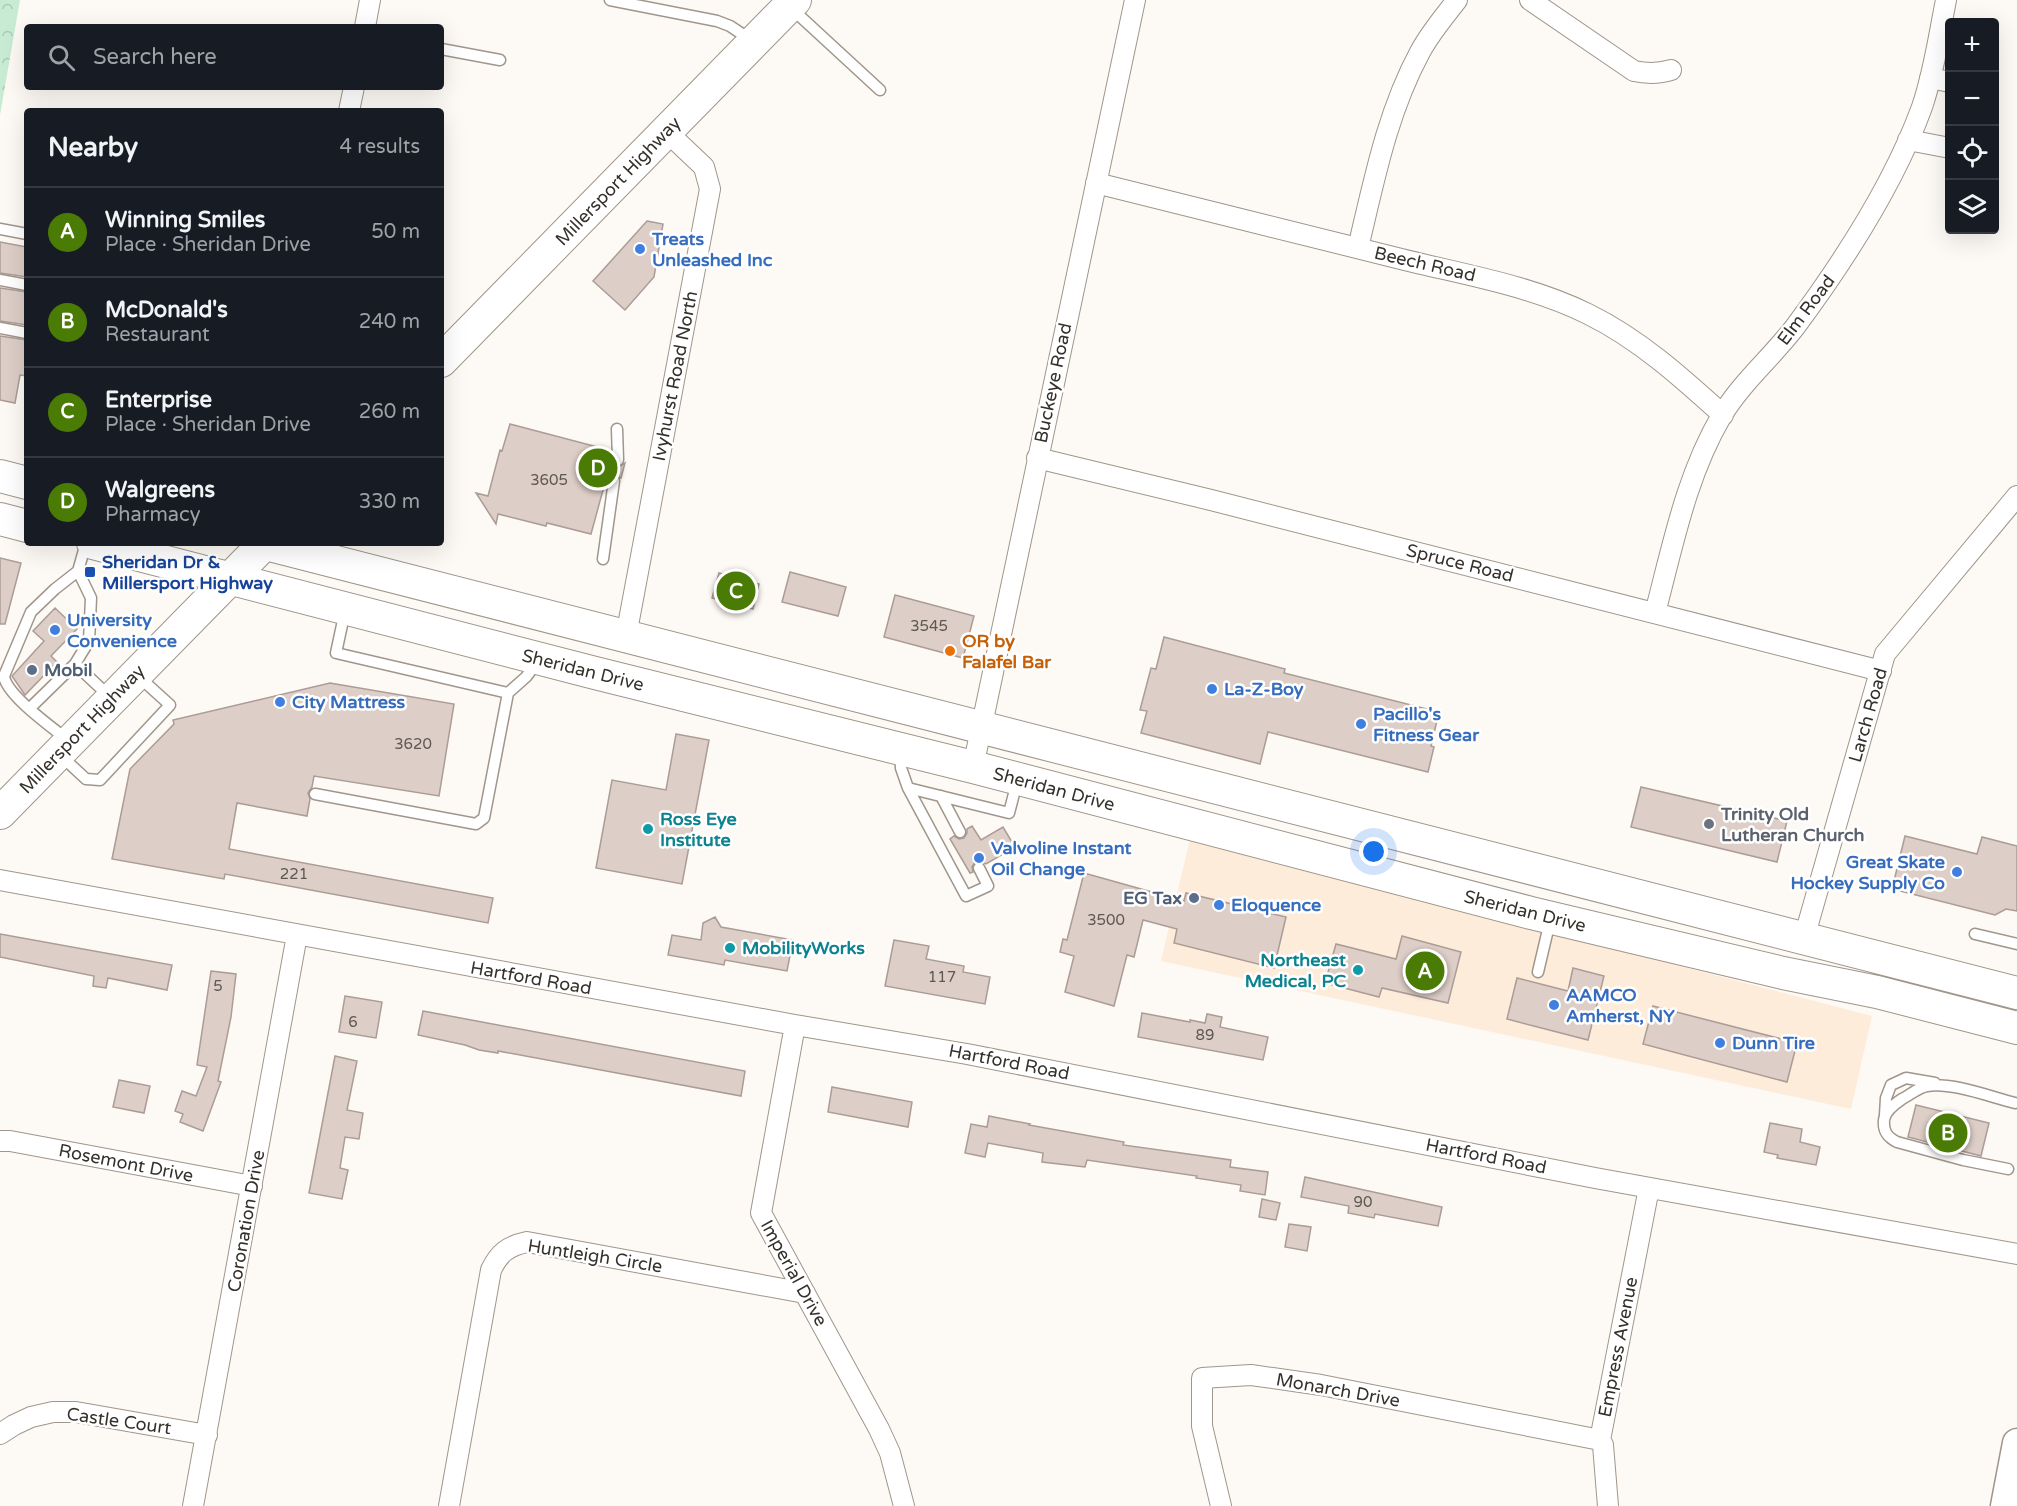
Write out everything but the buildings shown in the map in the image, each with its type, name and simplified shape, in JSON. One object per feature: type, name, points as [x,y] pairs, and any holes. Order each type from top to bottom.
[{"type":"main road","name":"Millersport Highway","points":[[444,358],[792,3]]},
{"type":"main road","points":[[0,476],[24,482]]},
{"type":"main road","points":[[0,519],[24,525]]},
{"type":"main road","name":"Sheridan Drive","points":[[105,546],[540,659],[973,767],[1551,918],[1783,973],[1877,992],[2017,1028]]},
{"type":"main road","name":"Millersport Highway","points":[[0,813],[261,546]]},
{"type":"main road","points":[[276,546],[2017,993]]},
{"type":"street","points":[[366,24],[370,0]]},
{"type":"street","name":"Buckeye Road","points":[[973,767],[1135,0]]},
{"type":"street","points":[[1358,248],[1386,134],[1401,91],[1420,51],[1457,0]]},
{"type":"street","points":[[1530,0],[1634,70],[1646,74],[1660,74],[1671,70]]},
{"type":"street","name":"Elm Road","points":[[1656,613],[1685,499],[1698,464],[1723,415],[1736,396],[1790,333],[1836,269],[1869,218],[1908,140],[1922,106],[1940,80],[1946,0]]},
{"type":"street","points":[[350,108],[353,90]]},
{"type":"street","name":"Ivyhurst Road North","points":[[626,636],[710,189],[704,167],[666,131]]},
{"type":"street","points":[[1908,140],[1945,147]]},
{"type":"street","name":"Beech Road","points":[[1096,183],[1504,282],[1559,300],[1636,341],[1680,376],[1723,415]]},
{"type":"street","name":"Spruce Road","points":[[1037,458],[1881,670]]},
{"type":"street","name":"Larch Road","points":[[1804,938],[1885,654],[2017,496]]},
{"type":"street","name":"Hartford Road","points":[[0,880],[795,1025],[979,1056],[1649,1188],[2017,1254]]},
{"type":"street","name":"Coronation Drive","points":[[193,1506],[297,935]]},
{"type":"street","name":"Imperial Drive","points":[[795,1025],[761,1213],[890,1453],[904,1506]]},
{"type":"street","name":"Rosemont Drive","points":[[0,1141],[252,1186]]},
{"type":"street","name":"Empress Avenue","points":[[1608,1506],[1603,1445],[1600,1440],[1649,1188]]},
{"type":"street","name":"Huntleigh Circle","points":[[450,1506],[491,1270],[496,1259],[504,1251],[514,1245],[527,1242],[805,1293]]},
{"type":"street","name":"Monarch Drive","points":[[1221,1506],[1202,1426],[1202,1378],[1251,1375],[1321,1385],[1600,1440]]},
{"type":"street","name":"Castle Court","points":[[0,1434],[32,1417],[53,1412],[76,1412],[207,1435]]},
{"type":"street","points":[[2005,1506],[2014,1477],[2017,1443]]},
{"type":"lane","points":[[610,0],[717,21],[730,26],[753,42]]},
{"type":"lane","points":[[792,3],[880,90]]},
{"type":"lane","points":[[444,50],[500,60]]},
{"type":"lane","points":[[0,229],[24,233]]},
{"type":"lane","points":[[0,280],[24,284]]},
{"type":"lane","points":[[0,328],[24,332]]},
{"type":"lane","points":[[617,429],[618,460]]},
{"type":"lane","points":[[603,559],[614,481]]},
{"type":"lane","points":[[85,546],[78,571],[31,612],[4,676],[5,684],[30,708],[86,778],[100,780],[170,705],[135,674]]},
{"type":"lane","points":[[30,708],[75,664],[89,641],[91,598],[78,571]]},
{"type":"lane","points":[[346,608],[336,653],[508,693]]},
{"type":"lane","points":[[315,794],[476,824],[484,818],[508,693],[526,677],[540,659]]},
{"type":"lane","points":[[75,664],[111,698]]},
{"type":"lane","points":[[900,749],[901,768],[908,788],[966,896],[988,886],[979,868]]},
{"type":"lane","points":[[908,788],[1009,813],[1018,779]]},
{"type":"lane","points":[[941,796],[960,832]]},
{"type":"lane","points":[[1538,972],[1551,918]]},
{"type":"lane","points":[[1975,934],[2017,944]]},
{"type":"lane","points":[[2008,1169],[1964,1160],[1897,1142],[1890,1138],[1884,1131],[1886,1098],[1891,1085],[1906,1078],[1914,1078],[2015,1103]]},
{"type":"lane","points":[[1885,1115],[1898,1102],[1925,1086],[1947,1086]]},
{"type":"shaded area","points":[[1190,839],[1872,1016],[1851,1109],[1161,961]]},
{"type":"green space","points":[[0,0],[20,0],[0,115]]},
{"type":"place","name":"Treats Unleashed Inc","points":[[640,249]]},
{"type":"place","name":"Walgreens","points":[[598,468]]},
{"type":"place","name":"Sheridan Dr & Millersport Highway","points":[[90,572]]},
{"type":"place","name":"Enterprise","points":[[736,591]]},
{"type":"place","name":"University Convenience","points":[[55,630]]},
{"type":"place","name":"OR by Falafel Bar","points":[[950,651]]},
{"type":"place","name":"Mobil","points":[[32,670]]},
{"type":"place","name":"La-Z-Boy","points":[[1212,689]]},
{"type":"place","name":"City Mattress","points":[[280,702]]},
{"type":"place","name":"Pacillo's Fitness Gear","points":[[1361,724]]},
{"type":"place","name":"Trinity Old Lutheran Church","points":[[1709,824]]},
{"type":"place","name":"Ross Eye Institute","points":[[648,829]]},
{"type":"place","name":"Valvoline Instant Oil Change","points":[[979,858]]},
{"type":"place","name":"Great Skate Hockey Supply Co","points":[[1957,872]]},
{"type":"place","name":"EG Tax","points":[[1194,898]]},
{"type":"place","name":"Eloquence","points":[[1219,905]]},
{"type":"place","name":"MobilityWorks","points":[[730,948]]},
{"type":"place","name":"Northeast Medical, PC","points":[[1358,970]]},
{"type":"place","name":"Winning Smiles","points":[[1425,971]]},
{"type":"place","name":"AAMCO Amherst, NY","points":[[1554,1005]]},
{"type":"place","name":"Dunn Tire","points":[[1720,1043]]},
{"type":"place","name":"McDonald's","points":[[1948,1133]]}]
